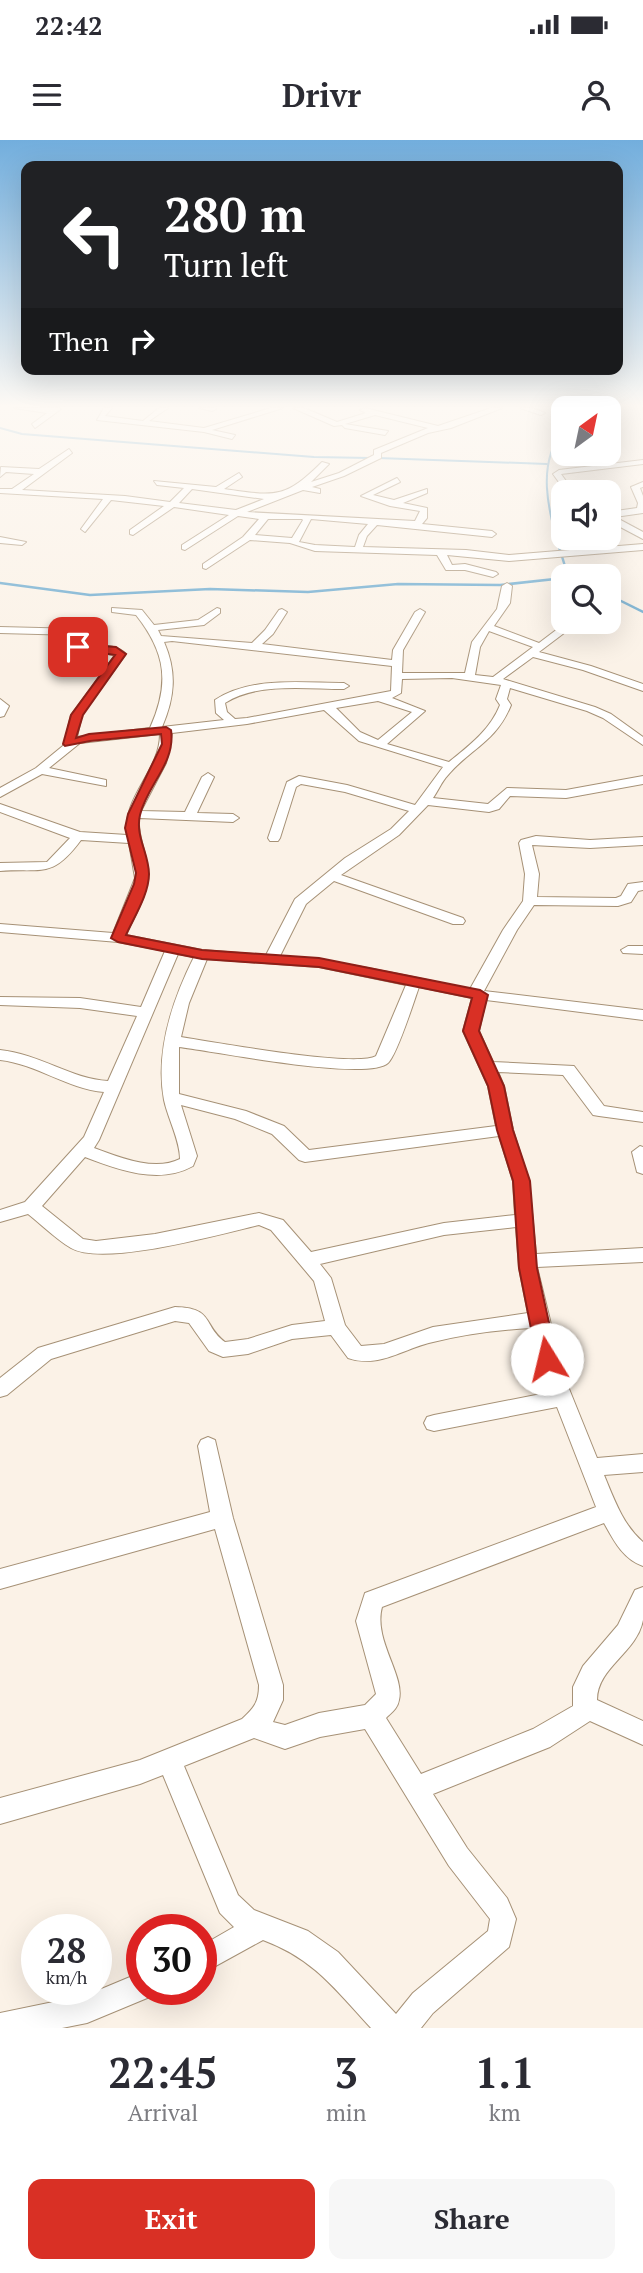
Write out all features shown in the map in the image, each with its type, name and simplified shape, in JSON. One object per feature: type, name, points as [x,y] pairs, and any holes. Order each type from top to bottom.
[{"type":"street","points":[[78,496],[170,504],[265,517],[304,516],[492,534]]},
{"type":"street","points":[[133,532],[179,496]]},
{"type":"street","points":[[254,496],[271,499],[288,496]]},
{"type":"street","points":[[186,547],[237,513],[278,496]]},
{"type":"street","points":[[365,496],[424,510],[418,523],[407,525]]},
{"type":"street","points":[[393,503],[411,496]]},
{"type":"street","points":[[85,529],[108,498]]},
{"type":"street","points":[[621,514],[642,510]]},
{"type":"street","points":[[294,541],[307,520],[304,516]]},
{"type":"street","points":[[206,566],[250,537],[265,517]]},
{"type":"street","points":[[358,550],[363,535],[373,522]]},
{"type":"street","points":[[621,523],[643,536]]},
{"type":"street","points":[[250,537],[294,541],[300,546],[509,558],[641,549]]},
{"type":"street","points":[[0,540],[22,542]]},
{"type":"street","points":[[564,553],[568,550]]},
{"type":"street","points":[[439,552],[449,568],[465,568],[493,574]]},
{"type":"street","points":[[470,676],[478,640],[498,618],[505,604],[507,586]]},
{"type":"street","points":[[115,610],[139,612],[152,628],[158,639],[170,683],[161,731],[167,744],[134,814],[132,828],[142,873],[141,884],[118,938]]},
{"type":"street","points":[[152,628],[201,622],[217,611]]},
{"type":"street","points":[[254,646],[269,632],[282,612]]},
{"type":"street","points":[[0,793],[40,770],[69,744],[89,737],[232,722],[381,698],[396,693],[398,650],[421,612]]},
{"type":"street","points":[[488,627],[534,650],[643,688]]},
{"type":"street","points":[[0,630],[79,632],[78,647],[116,650],[121,654],[77,715],[69,744]]},
{"type":"street","points":[[271,959],[296,907],[332,876],[395,832],[421,805],[444,772],[483,740],[501,717],[506,705],[501,699],[501,681],[534,650],[557,634]]},
{"type":"street","points":[[158,639],[254,646],[343,672]]},
{"type":"street","points":[[232,722],[222,713],[219,702],[228,694],[343,672],[398,670],[501,681],[599,713],[643,742]]},
{"type":"street","points":[[343,672],[344,704]]},
{"type":"street","points":[[381,698],[420,711],[381,744]]},
{"type":"street","points":[[0,702],[4,706],[0,714]]},
{"type":"street","points":[[326,707],[338,713],[360,739],[451,766]]},
{"type":"street","points":[[40,770],[102,783]]},
{"type":"street","points":[[189,817],[208,777]]},
{"type":"street","points":[[274,838],[291,785],[299,780],[421,805],[489,808],[495,806],[506,792],[566,794],[643,780]]},
{"type":"street","points":[[0,808],[78,836],[134,839]]},
{"type":"street","points":[[134,814],[233,818]]},
{"type":"street","points":[[0,867],[49,867],[60,860],[78,836]]},
{"type":"street","points":[[643,841],[590,844],[527,841],[525,845],[532,874],[530,901],[510,930],[479,988],[471,1031],[496,1086],[505,1130],[521,1181],[527,1262],[547,1359],[609,1512],[625,1541],[643,1556]]},
{"type":"street","points":[[332,876],[458,921]]},
{"type":"street","points":[[530,901],[618,902],[626,899],[633,887],[643,886]]},
{"type":"street","points":[[0,928],[118,938],[202,954],[319,963],[477,994],[643,1015]]},
{"type":"street","points":[[0,1216],[31,1207],[83,1150],[98,1127],[173,950]]},
{"type":"street","points":[[83,1150],[125,1164],[151,1169],[182,1166],[189,1156],[172,1097],[174,1041],[184,993],[202,954]]},
{"type":"street","points":[[174,1041],[336,1064],[372,1065],[383,1059],[415,980]]},
{"type":"street","points":[[0,1001],[80,1003],[145,1012]]},
{"type":"street","points":[[0,1055],[38,1061],[86,1084],[113,1087]]},
{"type":"street","points":[[486,1068],[568,1070],[599,1111],[643,1117]]},
{"type":"street","points":[[172,1097],[240,1115],[278,1130],[305,1156],[505,1130]]},
{"type":"street","points":[[31,1207],[78,1244],[96,1248],[155,1241],[259,1219],[267,1220],[276,1225],[322,1278],[336,1327],[348,1348],[363,1355],[429,1335],[499,1322],[541,1321]]},
{"type":"street","points":[[306,1260],[444,1229],[524,1220]]},
{"type":"street","points":[[527,1262],[643,1255]]},
{"type":"street","points":[[0,1389],[45,1353],[175,1314],[188,1313],[197,1317],[204,1324],[214,1345],[224,1350],[292,1332],[336,1327]]},
{"type":"street","points":[[435,1423],[561,1398]]},
{"type":"street","points":[[0,1811],[170,1761],[254,1724],[262,1716],[271,1700],[271,1685],[222,1518],[208,1446]]},
{"type":"street","points":[[590,1467],[643,1464]]},
{"type":"street","points":[[254,1724],[268,1733],[285,1737],[329,1723],[371,1716],[388,1699],[388,1690],[367,1621],[373,1600],[430,1576],[539,1540],[609,1512]]},
{"type":"street","points":[[0,1579],[222,1518]]},
{"type":"street","points":[[414,1789],[541,1738],[581,1714],[586,1707],[585,1687],[592,1674],[626,1633],[643,1597]]},
{"type":"street","points":[[586,1707],[643,1733]]},
{"type":"street","points":[[371,1716],[458,1857],[498,1907],[503,1928],[500,1938],[424,2003],[404,2028]]},
{"type":"street","points":[[170,1761],[229,1904],[245,1920],[299,1940],[328,1962],[390,2028]]},
{"type":"street","points":[[217,1952],[263,1925]]},
{"type":"street","points":[[0,2027],[87,2010],[126,1993]]},
{"type":"waterway","points":[[548,496],[560,551]]},
{"type":"waterway","points":[[560,550],[564,564]]},
{"type":"waterway","points":[[0,583],[90,595],[210,589],[308,592],[398,584],[500,585],[551,579]]},
{"type":"waterway","points":[[621,601],[643,612]]},
{"type":"route","points":[[78,647],[116,650],[121,654],[77,715],[69,744],[89,737],[166,730],[167,744],[163,756],[134,814],[132,828],[142,873],[141,884],[134,895],[118,938],[202,954],[319,963],[480,995],[471,1031],[496,1086],[505,1130],[521,1181],[528,1268],[547,1359]]}]
